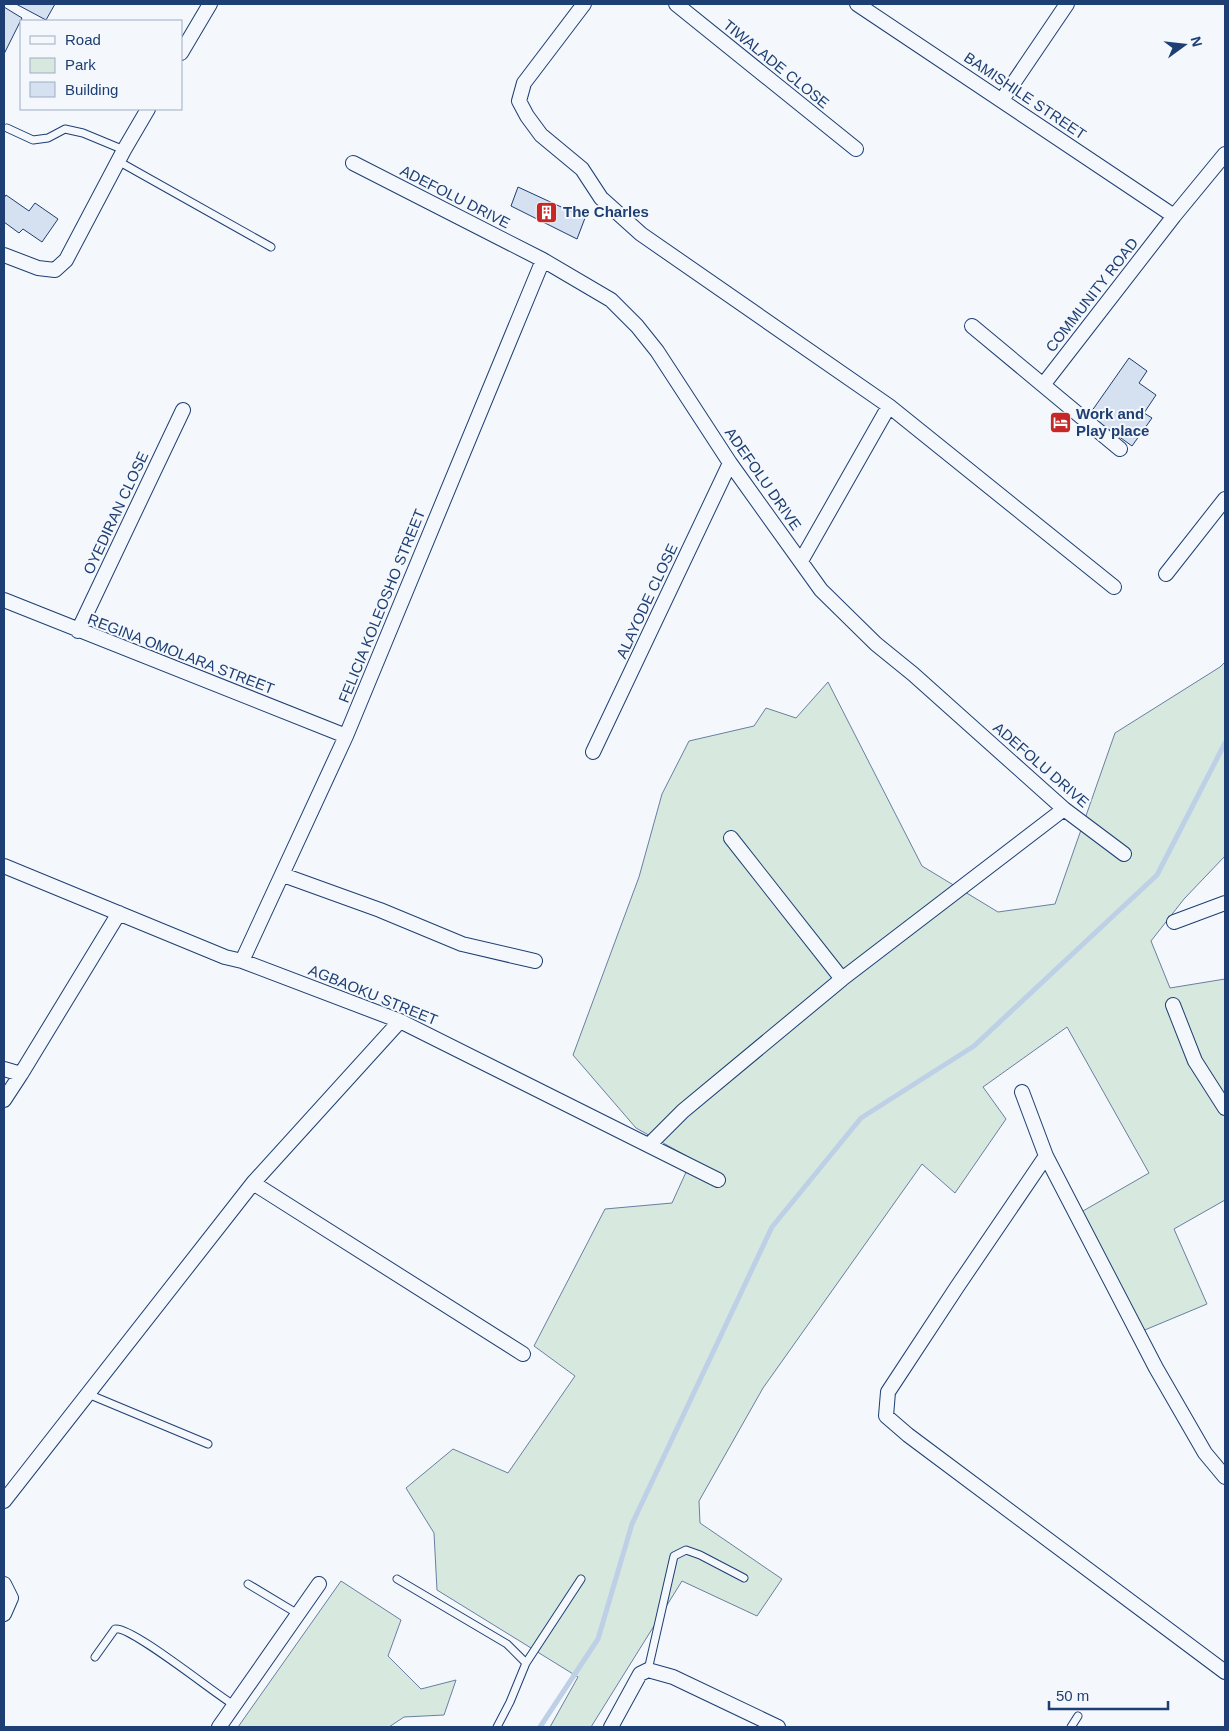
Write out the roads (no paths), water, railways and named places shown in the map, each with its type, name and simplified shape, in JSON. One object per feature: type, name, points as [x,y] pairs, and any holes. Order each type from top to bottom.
[{"type":"street","points":[[182,51],[210,4]]},
{"type":"street","points":[[584,4],[524,83],[519,101],[541,135],[582,169],[601,198],[641,234],[888,406],[1114,587]]},
{"type":"street","name":"TIWALADE CLOSE","points":[[676,4],[856,149]]},
{"type":"street","name":"BAMISHILE STREET","points":[[857,4],[1174,216]]},
{"type":"street","points":[[1002,100],[1067,4]]},
{"type":"street","points":[[4,255],[38,268],[55,270],[66,260],[121,155],[147,110]]},
{"type":"street","name":"COMMUNITY ROAD","points":[[1043,385],[1174,216],[1225,154]]},
{"type":"street","name":"ADEFOLU DRIVE","points":[[353,164],[543,260],[611,300],[637,326],[657,351],[730,463],[821,590],[876,644],[913,674],[1064,809],[1124,854]]},
{"type":"street","name":"FELICIA KOLEOSHO STREET","points":[[242,961],[346,736],[543,260]]},
{"type":"street","points":[[972,326],[1120,448]]},
{"type":"street","points":[[801,561],[888,406]]},
{"type":"street","name":"OYEDIRAN CLOSE","points":[[78,631],[183,410]]},
{"type":"street","name":"ALAYODE CLOSE","points":[[593,752],[730,463]]},
{"type":"street","points":[[1166,574],[1225,499]]},
{"type":"street","name":"REGINA OMOLARA STREET","points":[[4,600],[346,736]]},
{"type":"street","points":[[649,1145],[683,1111],[842,979],[1064,809]]},
{"type":"street","points":[[731,838],[842,979]]},
{"type":"street","name":"AGBAOKU STREET","points":[[4,866],[225,957],[242,961],[400,1021],[718,1180]]},
{"type":"street","points":[[283,875],[380,910],[462,944],[535,961]]},
{"type":"street","points":[[1174,922],[1225,903]]},
{"type":"street","points":[[4,1100],[22,1074],[118,913]]},
{"type":"street","points":[[1173,1005],[1195,1061],[1225,1108]]},
{"type":"street","points":[[4,1501],[253,1183],[400,1021]]},
{"type":"street","points":[[4,1069],[22,1074]]},
{"type":"street","points":[[1022,1092],[1046,1156],[1156,1368],[1205,1453],[1225,1477]]},
{"type":"street","points":[[1046,1156],[888,1392],[886,1416],[908,1435],[1225,1672]]},
{"type":"street","points":[[253,1183],[523,1354]]},
{"type":"street","points":[[4,1584],[11,1598],[4,1614]]},
{"type":"street","points":[[219,1727],[319,1584]]},
{"type":"street","points":[[611,1727],[640,1674],[648,1670],[673,1677],[778,1727]]},
{"type":"lane","points":[[7,128],[34,140],[48,138],[65,129],[84,133],[271,247]]},
{"type":"lane","points":[[88,1394],[208,1444]]},
{"type":"lane","points":[[648,1670],[674,1556],[686,1550],[700,1555],[744,1578]]},
{"type":"lane","points":[[397,1579],[507,1644],[526,1663]]},
{"type":"lane","points":[[497,1727],[510,1702],[526,1663],[581,1579]]},
{"type":"lane","points":[[248,1584],[298,1614]]},
{"type":"lane","points":[[95,1657],[115,1629],[119,1628],[141,1639],[234,1705]]},
{"type":"lane","points":[[1071,1727],[1078,1716]]},
{"type":"waterway","points":[[540,1727],[598,1639],[632,1524],[772,1227],[861,1118],[974,1046],[1157,875],[1225,743]]},
{"type":"place","name":"The Charles","points":[[547,212]]},
{"type":"place","name":"Work and Play place","points":[[1060,423]]}]
